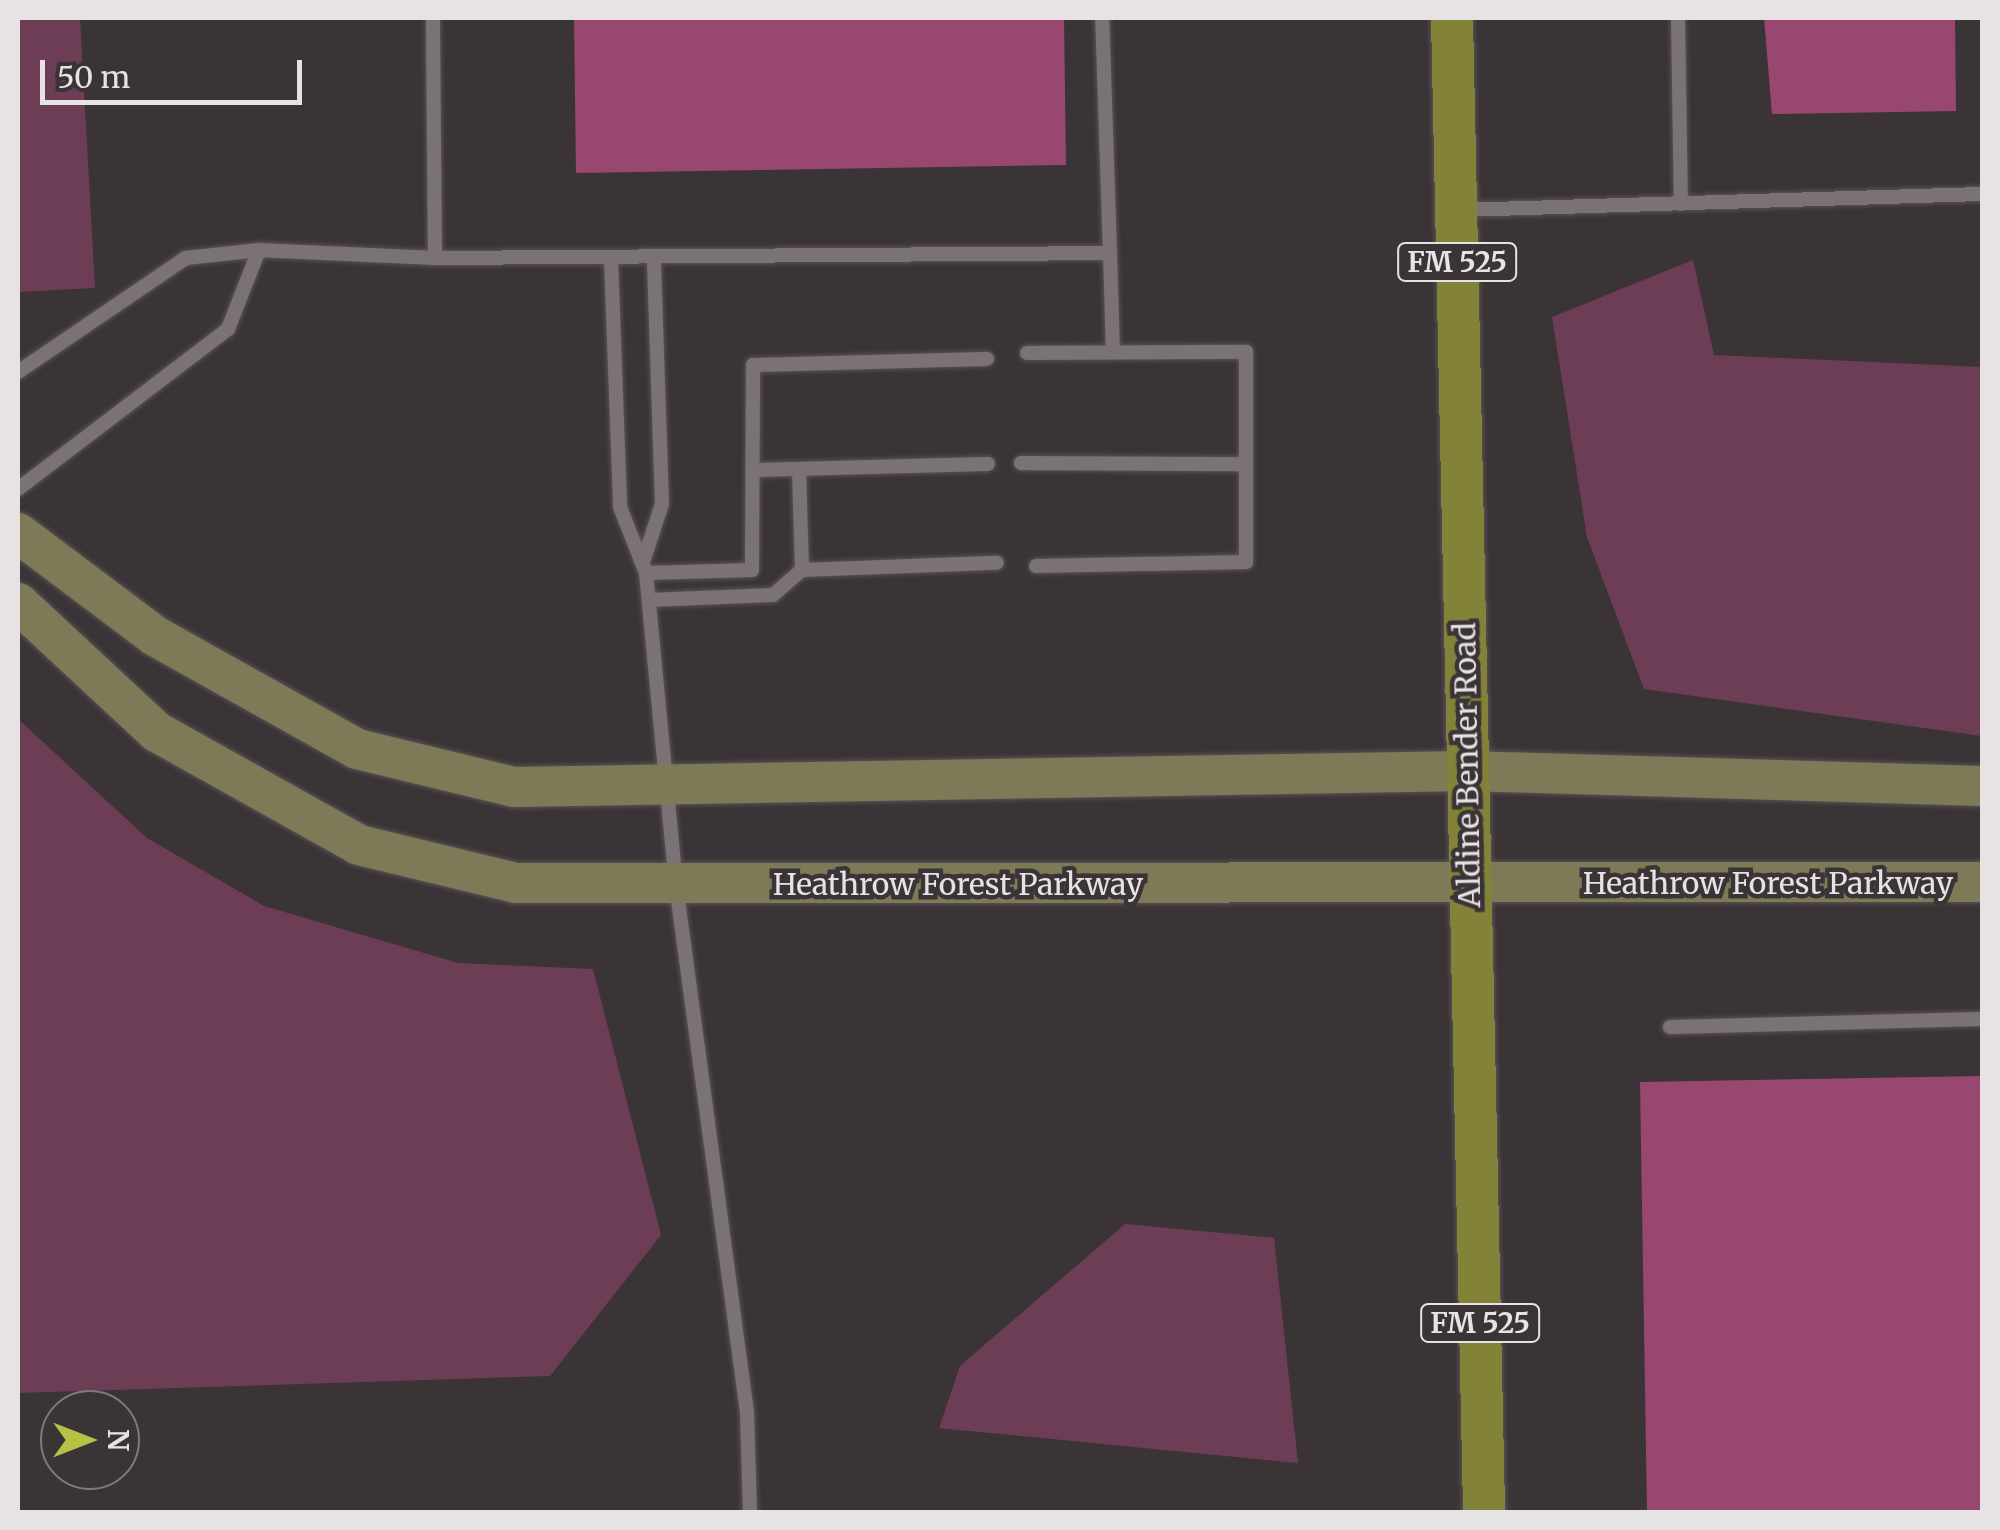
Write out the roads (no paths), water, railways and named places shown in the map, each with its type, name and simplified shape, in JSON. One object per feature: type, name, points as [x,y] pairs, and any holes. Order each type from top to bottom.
[{"type":"main road","name":"Aldine Bender Road","points":[[1452,18],[1484,1512]]},
{"type":"street","points":[[18,533],[154,636],[357,749],[514,786],[671,790],[1467,772],[1982,786]]},
{"type":"street","name":"Heathrow Forest Parkway","points":[[18,603],[157,732],[359,845],[516,883],[1982,882]]},
{"type":"lane","points":[[433,18],[434,258]]},
{"type":"lane","points":[[1102,18],[1113,352]]},
{"type":"lane","points":[[1678,18],[1681,204]]},
{"type":"lane","points":[[1456,211],[1982,194]]},
{"type":"lane","points":[[18,489],[228,328],[259,250]]},
{"type":"lane","points":[[18,372],[186,258],[259,250],[434,258],[1110,253]]},
{"type":"lane","points":[[611,258],[620,507],[645,566],[671,790],[676,885],[747,1412],[750,1512]]},
{"type":"lane","points":[[645,566],[662,504],[654,258]]},
{"type":"lane","points":[[1027,353],[1246,352],[1246,562],[1036,566]]},
{"type":"lane","points":[[645,566],[752,570],[753,364],[986,359]]},
{"type":"lane","points":[[1021,463],[1246,464]]},
{"type":"lane","points":[[753,470],[988,464]]},
{"type":"lane","points":[[800,469],[802,570]]},
{"type":"lane","points":[[649,600],[773,595],[802,570],[997,563]]},
{"type":"lane","points":[[1670,1027],[1982,1019]]}]
